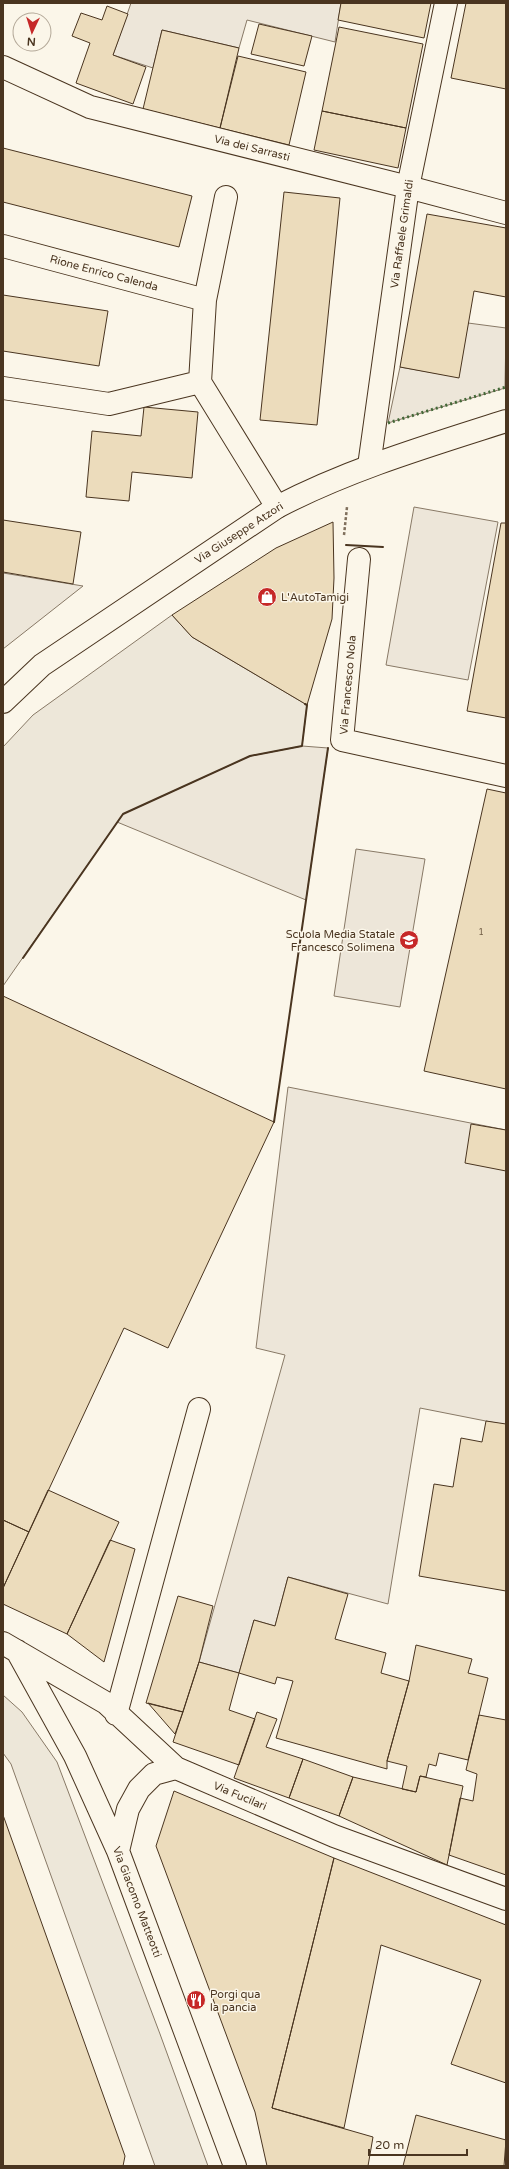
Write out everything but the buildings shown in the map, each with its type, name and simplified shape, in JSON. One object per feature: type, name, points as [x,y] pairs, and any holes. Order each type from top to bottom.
[{"type":"street","name":"Via Raffaele Grimaldi","points":[[369,466],[408,187],[446,3]]},
{"type":"street","name":"Via dei Sarrasti","points":[[3,67],[90,107],[506,213]]},
{"type":"street","points":[[226,197],[205,300],[200,382],[276,507]]},
{"type":"street","name":"Rione Enrico Calenda","points":[[3,246],[205,300]]},
{"type":"street","points":[[3,388],[110,404],[200,382]]},
{"type":"street","name":"Via Giuseppe Atzori","points":[[3,702],[42,665],[276,507],[369,466],[506,422]]},
{"type":"street","name":"Via Francesco Nola","points":[[359,559],[342,740],[506,776]]},
{"type":"street","points":[[116,1714],[199,1409]]},
{"type":"street","name":"Via Fucilari","points":[[9,1646],[106,1703],[116,1714],[176,1768],[334,1836],[506,1899]]},
{"type":"street","name":"Via Giacomo Matteotti","points":[[9,1646],[74,1756],[118,1851],[235,2166]]},
{"type":"street","points":[[118,1851],[128,1809],[139,1789],[154,1774],[176,1768]]},
{"type":"path","points":[[337,479],[347,508],[342,550],[359,559]]},
{"type":"shaded area","points":[[131,3],[341,3],[335,42],[247,20],[239,48],[162,30],[153,68],[113,55]]},
{"type":"shaded area","points":[[468,323],[506,328],[505,388],[388,423],[400,367],[458,377]]},
{"type":"shaded area","points":[[414,507],[498,522],[468,680],[386,665]]},
{"type":"shaded area","points":[[3,573],[83,586],[3,649]]},
{"type":"shaded area","points":[[172,615],[192,637],[307,705],[302,746],[250,756],[123,814],[3,986],[3,747],[33,715]]},
{"type":"shaded area","points":[[302,746],[328,748],[306,900],[117,822],[123,814],[250,756]]},
{"type":"shaded area","points":[[356,849],[425,859],[400,1007],[334,996]]},
{"type":"shaded area","points":[[288,1087],[506,1130],[506,1425],[420,1408],[388,1604],[288,1577],[275,1626],[254,1620],[239,1673],[199,1662],[285,1355],[256,1348]]},
{"type":"shaded area","points":[[3,1695],[22,1712],[57,1762],[160,2034],[208,2166],[155,2166],[11,1764],[3,1753]]},
{"type":"hedge","points":[[388,423],[506,387]]},
{"type":"wall","points":[[346,545],[383,547]]},
{"type":"wall","points":[[23,958],[123,814],[250,756],[302,746],[307,705],[305,704]]},
{"type":"wall","points":[[274,1122],[328,748]]},
{"type":"place","name":"L'AutoTamigi","points":[[267,597]]},
{"type":"place","name":"Scuola Media Statale Francesco Solimena","points":[[409,940]]},
{"type":"place","name":"Porgi qua la pancia","points":[[196,2000]]}]
